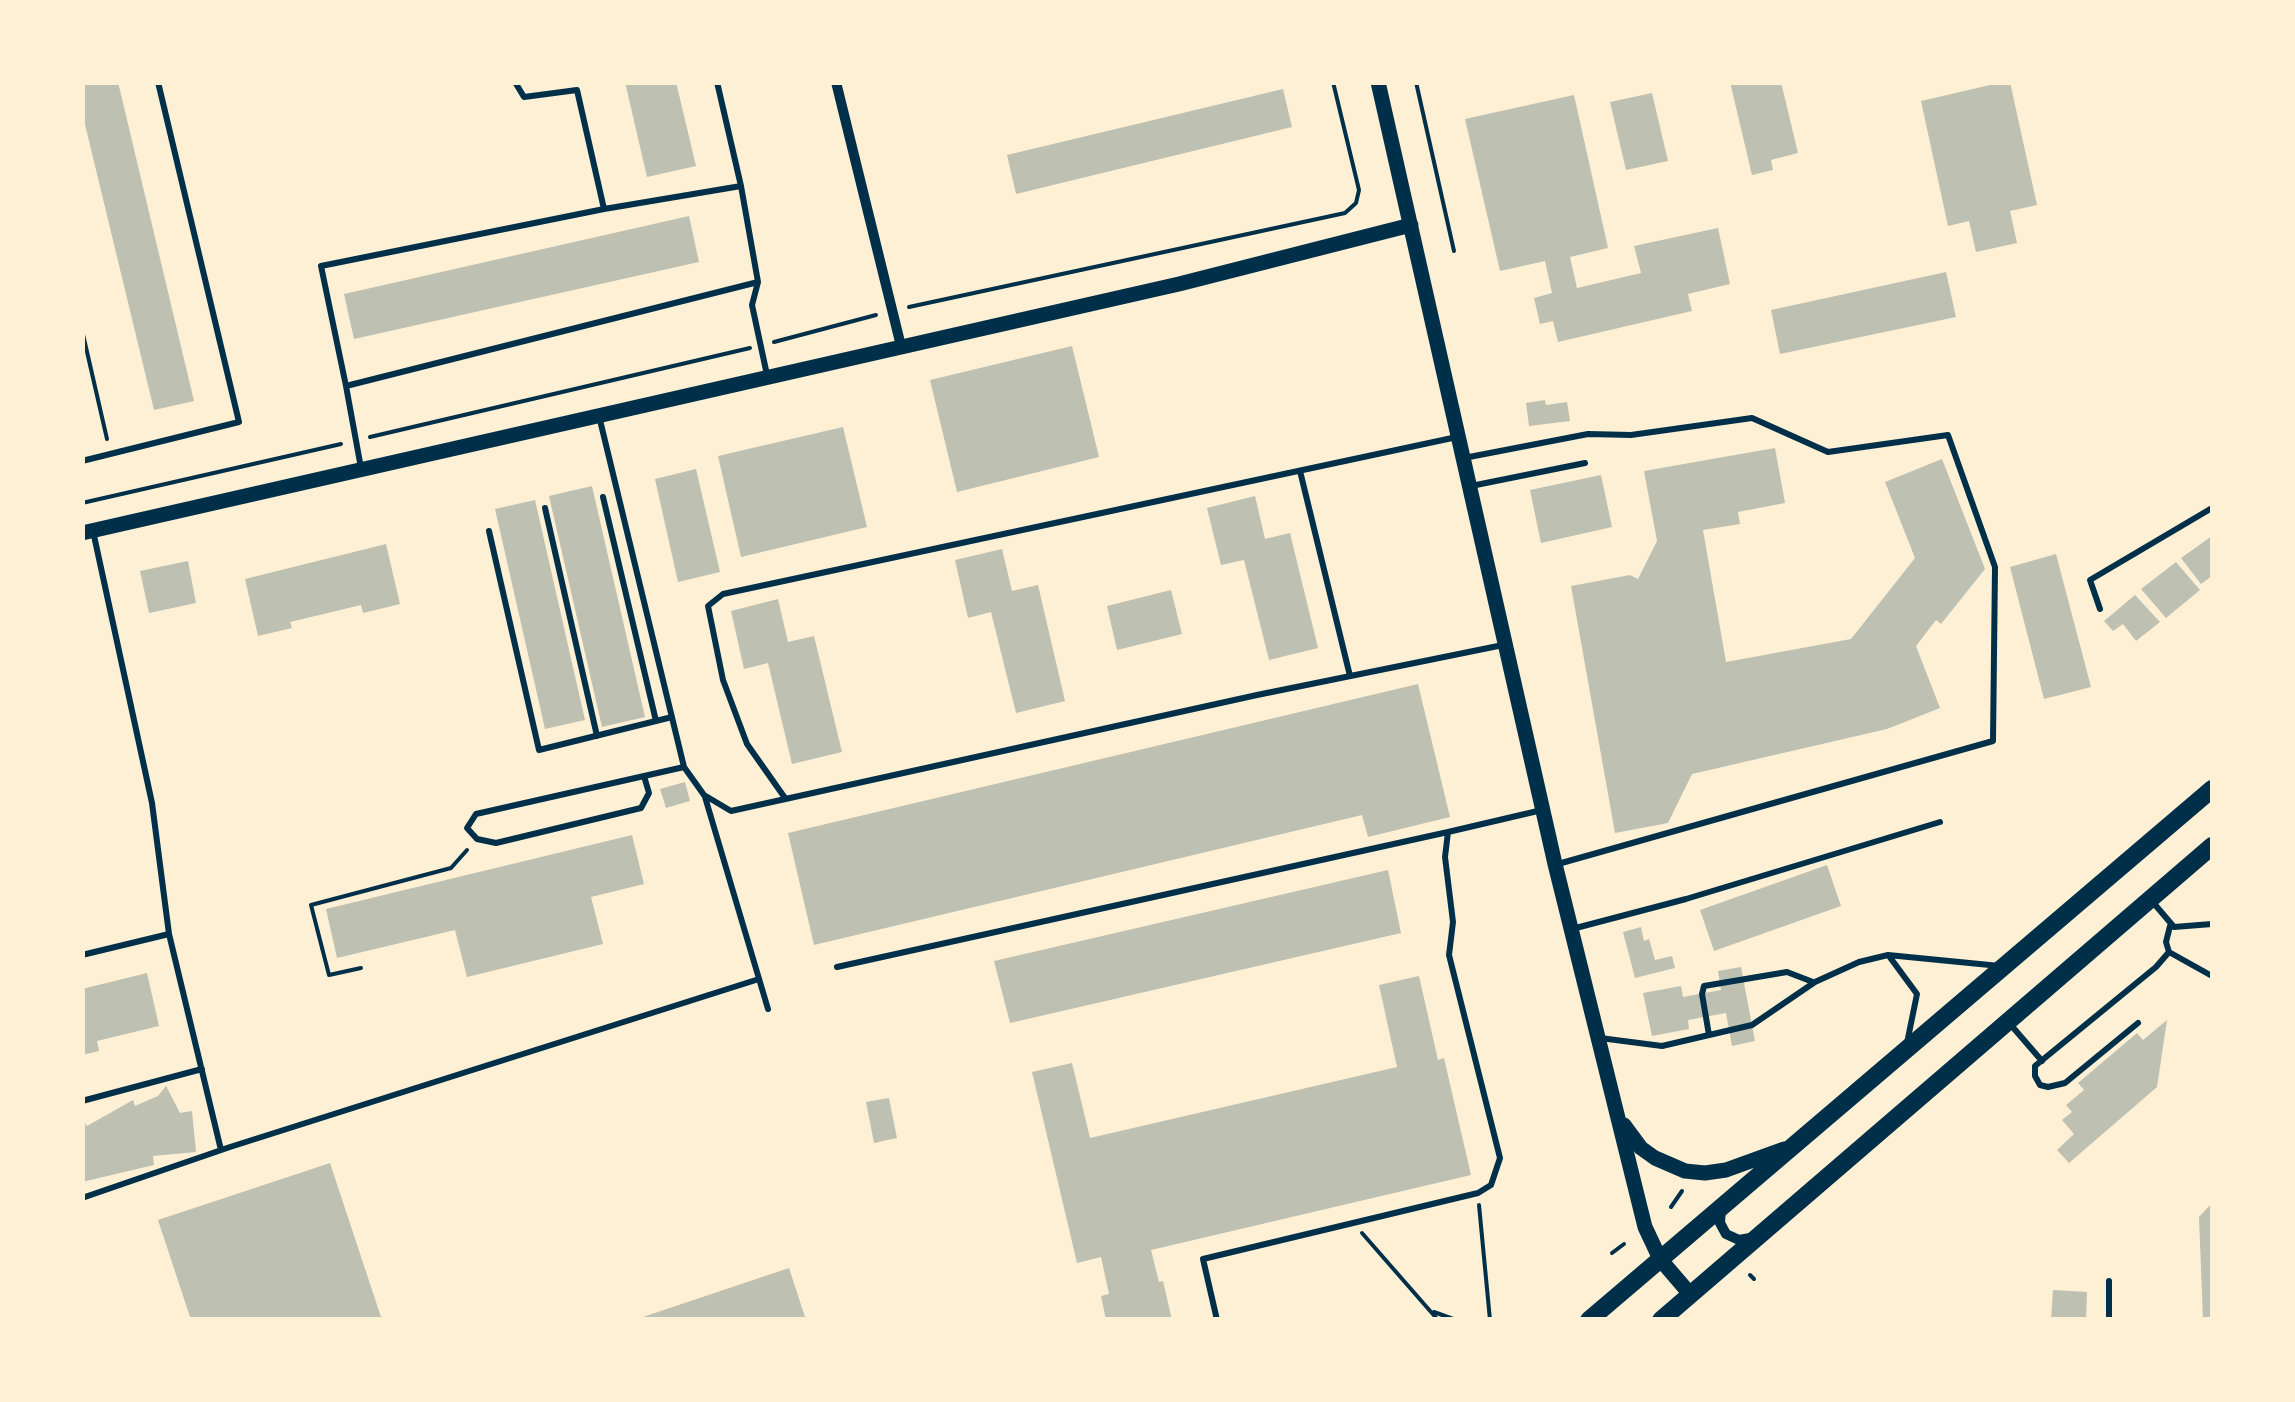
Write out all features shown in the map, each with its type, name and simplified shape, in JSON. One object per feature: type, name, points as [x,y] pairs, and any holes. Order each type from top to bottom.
[{"type":"main road","points":[[1589,1320],[2212,789]]},
{"type":"main road","points":[[1661,1320],[2212,846]]},
{"type":"street","points":[[836,82],[901,346]]},
{"type":"street","points":[[1378,82],[1597,1037],[1646,1227],[1660,1259],[1690,1294]]},
{"type":"street","points":[[88,531],[1179,284],[1411,225]]},
{"type":"street","points":[[1616,1110],[1641,1148],[1685,1171],[1726,1170],[1792,1145]]},
{"type":"street","points":[[1724,1204],[1720,1223],[1726,1234],[1738,1240],[1755,1236]]},
{"type":"lane","points":[[82,461],[239,422],[158,82]]},
{"type":"lane","points":[[515,82],[524,98],[577,90],[604,209]]},
{"type":"lane","points":[[717,82],[758,282],[752,305],[768,377]]},
{"type":"lane","points":[[362,469],[321,266],[604,209],[741,186]]},
{"type":"lane","points":[[346,386],[758,282]]},
{"type":"lane","points":[[599,415],[684,766],[704,796],[768,1010]]},
{"type":"lane","points":[[1463,458],[1588,434],[1631,434],[1752,418],[1828,452],[1948,435],[1995,567],[1993,742],[1555,864]]},
{"type":"lane","points":[[785,798],[747,744],[723,680],[708,606],[723,594],[1458,437]]},
{"type":"lane","points":[[1470,486],[1585,464]]},
{"type":"lane","points":[[1300,471],[1350,676]]},
{"type":"lane","points":[[603,497],[656,721]]},
{"type":"lane","points":[[545,508],[596,736]]},
{"type":"lane","points":[[2100,610],[2090,580],[2212,508]]},
{"type":"lane","points":[[88,531],[149,786],[169,934],[221,1150]]},
{"type":"lane","points":[[488,531],[539,750],[672,717]]},
{"type":"lane","points":[[704,796],[730,811],[764,806],[785,798],[1506,645]]},
{"type":"lane","points":[[644,776],[649,793],[641,808],[496,843],[477,839],[466,828],[476,814],[684,766]]},
{"type":"lane","points":[[836,967],[1543,810]]},
{"type":"lane","points":[[1571,929],[1686,899],[1940,822]]},
{"type":"lane","points":[[1218,1320],[1203,1260],[1478,1194],[1490,1186],[1498,1173],[1500,1158],[1449,955],[1453,922],[1444,856],[1448,832]]},
{"type":"lane","points":[[2151,898],[2170,926],[2166,942],[2169,952],[2212,976]]},
{"type":"lane","points":[[2170,926],[2212,924]]},
{"type":"lane","points":[[82,955],[169,934]]},
{"type":"lane","points":[[2138,1023],[2065,1083],[2040,1085],[2035,1066],[2156,967],[2169,952]]},
{"type":"lane","points":[[1597,1037],[1650,1046],[1752,1025],[1814,982],[1859,962],[1888,955],[2002,966]]},
{"type":"lane","points":[[1888,955],[1916,994],[1906,1047]]},
{"type":"lane","points":[[1708,1035],[1704,986],[1787,972],[1814,982]]},
{"type":"lane","points":[[82,1198],[759,979]]},
{"type":"lane","points":[[2007,1021],[2042,1061]]},
{"type":"lane","points":[[82,1101],[202,1069]]},
{"type":"lane","points":[[2109,1280],[2109,1320]]},
{"type":"path","points":[[1333,82],[1347,140]]},
{"type":"path","points":[[1416,82],[1454,251]]},
{"type":"path","points":[[82,330],[110,453]]},
{"type":"path","points":[[361,968],[329,975],[310,904],[451,868],[477,839]]},
{"type":"path","points":[[1671,1208],[1681,1193],[1683,1180]]},
{"type":"path","points":[[1478,1194],[1490,1320]]},
{"type":"path","points":[[1354,1224],[1438,1320]]},
{"type":"path","points":[[1612,1253],[1624,1244]]},
{"type":"path","points":[[1434,1312],[1456,1320]]},
{"type":"building","points":[[82,82],[118,82],[194,401],[154,410],[82,112]]},
{"type":"building","points":[[625,82],[676,82],[696,166],[647,177]]},
{"type":"building","points":[[1730,82],[1781,82],[1798,153],[1771,160],[1773,170],[1752,175]]},
{"type":"building","points":[[2010,82],[2037,205],[2010,211],[2017,243],[1976,252],[1969,221],[1948,226],[1921,101]]},
{"type":"building","points":[[1283,89],[1292,127],[1016,194],[1007,155]]},
{"type":"building","points":[[1652,93],[1668,161],[1626,170],[1610,102]]},
{"type":"building","points":[[1574,95],[1608,248],[1570,257],[1577,288],[1641,273],[1634,246],[1718,228],[1730,284],[1688,294],[1692,311],[1558,342],[1553,321],[1540,324],[1534,298],[1552,293],[1545,261],[1500,271],[1465,119]]},
{"type":"building","points":[[689,216],[699,262],[354,339],[344,294]]},
{"type":"building","points":[[1946,272],[1956,317],[1780,354],[1771,310]]},
{"type":"building","points":[[1072,346],[1099,457],[957,492],[930,380]]},
{"type":"building","points":[[1545,400],[1546,405],[1567,402],[1570,421],[1529,426],[1526,403]]},
{"type":"building","points":[[843,427],[867,527],[741,557],[718,456]]},
{"type":"building","points":[[1775,448],[1785,503],[1738,512],[1740,524],[1703,530],[1726,662],[1851,639],[1915,558],[1885,482],[1942,459],[1985,569],[1941,624],[1936,620],[1916,646],[1940,708],[1887,729],[1692,774],[1668,823],[1615,833],[1571,586],[1630,575],[1638,579],[1657,541],[1644,471]]},
{"type":"building","points":[[696,469],[720,572],[678,582],[655,479]]},
{"type":"building","points":[[1601,475],[1612,527],[1541,543],[1530,490]]},
{"type":"building","points":[[592,486],[645,717],[602,727],[549,496]]},
{"type":"building","points":[[1255,496],[1265,539],[1290,533],[1318,648],[1269,660],[1244,560],[1221,565],[1207,508]]},
{"type":"building","points":[[535,500],[585,720],[545,729],[495,509]]},
{"type":"building","points":[[2212,536],[2212,576],[2201,584],[2181,558]]},
{"type":"building","points":[[386,544],[400,604],[363,613],[361,605],[290,622],[292,628],[258,636],[245,579]]},
{"type":"building","points":[[1002,549],[1012,591],[1038,585],[1065,701],[1016,713],[991,612],[968,618],[955,560]]},
{"type":"building","points":[[2056,554],[2091,687],[2044,699],[2010,567]]},
{"type":"building","points":[[188,561],[196,603],[149,613],[140,571]]},
{"type":"building","points":[[2176,562],[2200,590],[2166,618],[2141,589]]},
{"type":"building","points":[[1171,590],[1182,634],[1117,650],[1107,606]]},
{"type":"building","points":[[2135,595],[2160,622],[2136,641],[2123,624],[2113,631],[2104,621]]},
{"type":"building","points":[[778,599],[788,642],[814,636],[842,752],[792,764],[768,663],[744,669],[731,611]]},
{"type":"building","points":[[1418,684],[1450,817],[1368,837],[1362,815],[814,945],[788,833]]},
{"type":"building","points":[[685,782],[690,801],[666,808],[660,789]]},
{"type":"building","points":[[632,835],[644,884],[591,897],[603,944],[467,977],[455,930],[337,958],[326,909]]},
{"type":"building","points":[[1827,865],[1841,906],[1714,951],[1700,910]]},
{"type":"building","points":[[1388,870],[1401,933],[1010,1023],[994,961]]},
{"type":"building","points":[[1641,927],[1655,960],[1672,956],[1675,968],[1635,978],[1623,932]]},
{"type":"building","points":[[1741,967],[1755,1041],[1732,1046],[1726,1013],[1688,1020],[1689,1029],[1652,1036],[1643,993],[1681,986],[1683,997],[1721,990],[1718,971]]},
{"type":"building","points":[[147,973],[159,1026],[97,1041],[99,1051],[82,1055],[82,989]]},
{"type":"building","points":[[1419,976],[1438,1060],[1444,1058],[1471,1175],[1151,1250],[1172,1320],[1106,1320],[1101,1296],[1109,1294],[1101,1257],[1077,1263],[1032,1072],[1072,1063],[1090,1138],[1397,1067],[1379,985]]},
{"type":"building","points":[[2167,1020],[2157,1087],[2069,1163],[2057,1150],[2074,1134],[2062,1120],[2072,1112],[2066,1105],[2084,1090],[2078,1083],[2137,1033],[2143,1040]]},
{"type":"building","points":[[166,1086],[180,1113],[192,1111],[196,1152],[153,1156],[154,1165],[82,1182],[82,1119],[87,1126],[133,1100],[135,1106],[158,1096]]},
{"type":"building","points":[[889,1098],[897,1138],[874,1143],[866,1102]]},
{"type":"building","points":[[330,1163],[382,1320],[191,1320],[158,1220]]},
{"type":"building","points":[[2212,1203],[2212,1320],[2203,1320],[2199,1217]]},
{"type":"building","points":[[789,1268],[806,1320],[637,1320],[637,1319]]},
{"type":"building","points":[[2053,1290],[2087,1292],[2086,1320],[2051,1320]]}]
